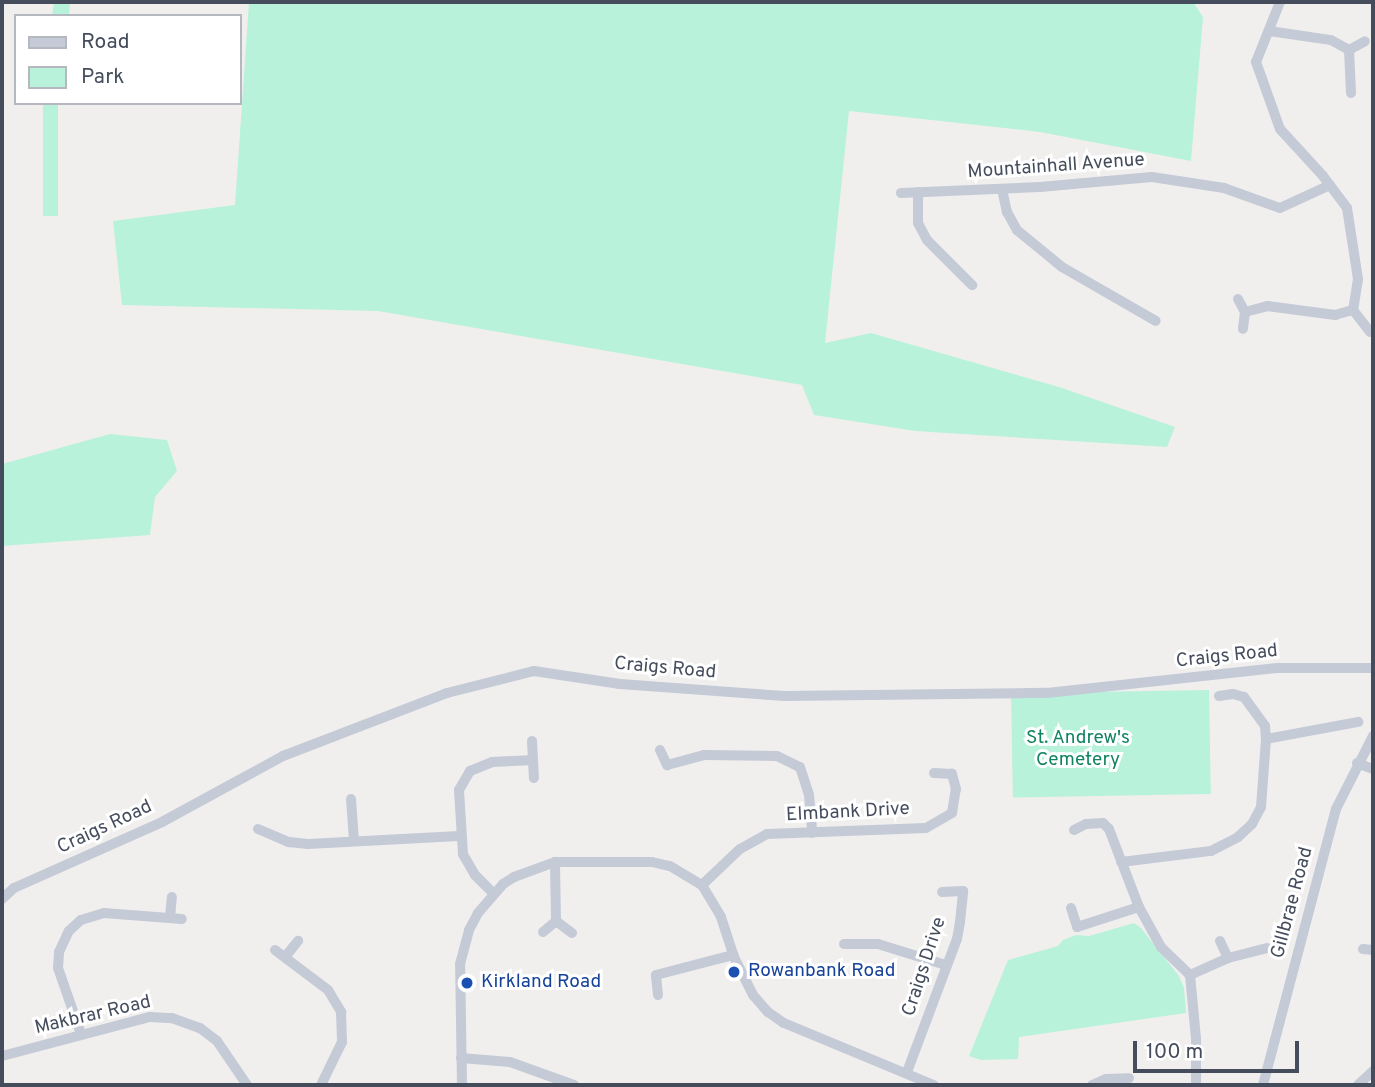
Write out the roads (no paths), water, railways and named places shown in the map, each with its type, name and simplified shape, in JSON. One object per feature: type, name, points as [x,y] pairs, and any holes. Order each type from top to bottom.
[{"type":"street","points":[[1280,2],[1256,62],[1280,129],[1347,208],[1358,279],[1353,310],[1370,332]]},
{"type":"street","points":[[1269,30],[1331,40],[1349,50]]},
{"type":"street","points":[[1349,50],[1365,41]]},
{"type":"street","points":[[1349,50],[1351,93]]},
{"type":"street","name":"Mountainhall Avenue","points":[[901,193],[1002,189],[1152,177],[1224,188],[1280,208],[1330,186]]},
{"type":"street","points":[[1002,189],[1007,212],[1017,230],[1062,267],[1156,321]]},
{"type":"street","points":[[918,192],[918,223],[927,240],[972,285]]},
{"type":"street","points":[[1238,299],[1245,312],[1243,329]]},
{"type":"street","points":[[1245,312],[1267,306],[1335,316],[1353,310]]},
{"type":"street","name":"Craigs Road","points":[[2,898],[14,888],[162,822],[283,756],[447,693],[534,671],[620,684],[797,696],[1047,693],[1279,668],[1373,668]]},
{"type":"street","points":[[1121,862],[1211,851],[1247,830],[1261,807],[1265,726],[1244,697],[1233,694],[1219,696]]},
{"type":"street","points":[[1266,739],[1358,722]]},
{"type":"street","name":"Gillbrae Road","points":[[1263,1085],[1336,809],[1373,736]]},
{"type":"street","points":[[532,741],[534,778]]},
{"type":"street","points":[[660,750],[667,765],[704,755],[777,756],[800,767],[809,795],[812,833]]},
{"type":"street","points":[[494,894],[468,865],[459,836],[459,790],[470,771],[492,762],[533,760]]},
{"type":"street","points":[[1357,763],[1373,769]]},
{"type":"street","name":"Elmbank Drive","points":[[702,885],[752,841],[766,834],[926,828],[952,813],[956,789],[952,774],[934,773]]},
{"type":"street","points":[[351,799],[354,841]]},
{"type":"street","points":[[1074,830],[1086,824],[1103,823],[1109,829],[1139,907],[1161,947],[1189,975],[1196,1038],[1196,1085]]},
{"type":"street","points":[[258,829],[289,842],[459,836]]},
{"type":"street","points":[[543,932],[556,920],[555,862]]},
{"type":"street","points":[[461,1085],[460,964],[469,930],[494,894],[514,877],[555,862],[652,862],[684,872],[702,885],[721,917],[733,955],[753,995],[784,1023],[934,1085]]},
{"type":"street","name":"Craigs Drive","points":[[907,1072],[957,939],[962,891],[942,892]]},
{"type":"street","points":[[81,1034],[58,968],[61,945],[69,931],[81,920],[104,913],[176,918],[172,897]]},
{"type":"street","points":[[1070,908],[1077,927],[1139,907]]},
{"type":"street","points":[[556,920],[572,933]]},
{"type":"street","points":[[865,944],[866,930]]},
{"type":"street","points":[[285,957],[298,941]]},
{"type":"street","points":[[1220,941],[1228,958]]},
{"type":"street","points":[[844,944],[878,944],[946,965]]},
{"type":"street","points":[[1189,975],[1228,958],[1267,948]]},
{"type":"street","points":[[275,950],[328,990],[341,1012],[342,1042],[321,1085]]},
{"type":"street","points":[[658,995],[656,975],[733,955]]},
{"type":"street","name":"Makbrar Road","points":[[2,1056],[150,1017],[181,1020],[217,1041],[245,1085]]},
{"type":"street","points":[[461,1058],[510,1062],[574,1085]]},
{"type":"street","points":[[1358,1085],[1373,1071]]},
{"type":"street","points":[[1092,1085],[1106,1079],[1129,1078]]},
{"type":"place","name":"Rowanbank Road","points":[[734,972]]},
{"type":"place","name":"Kirkland Road","points":[[467,983]]},
{"type":"park label","name":"St. Andrew's Cemetery","points":[[1078,750]]}]
